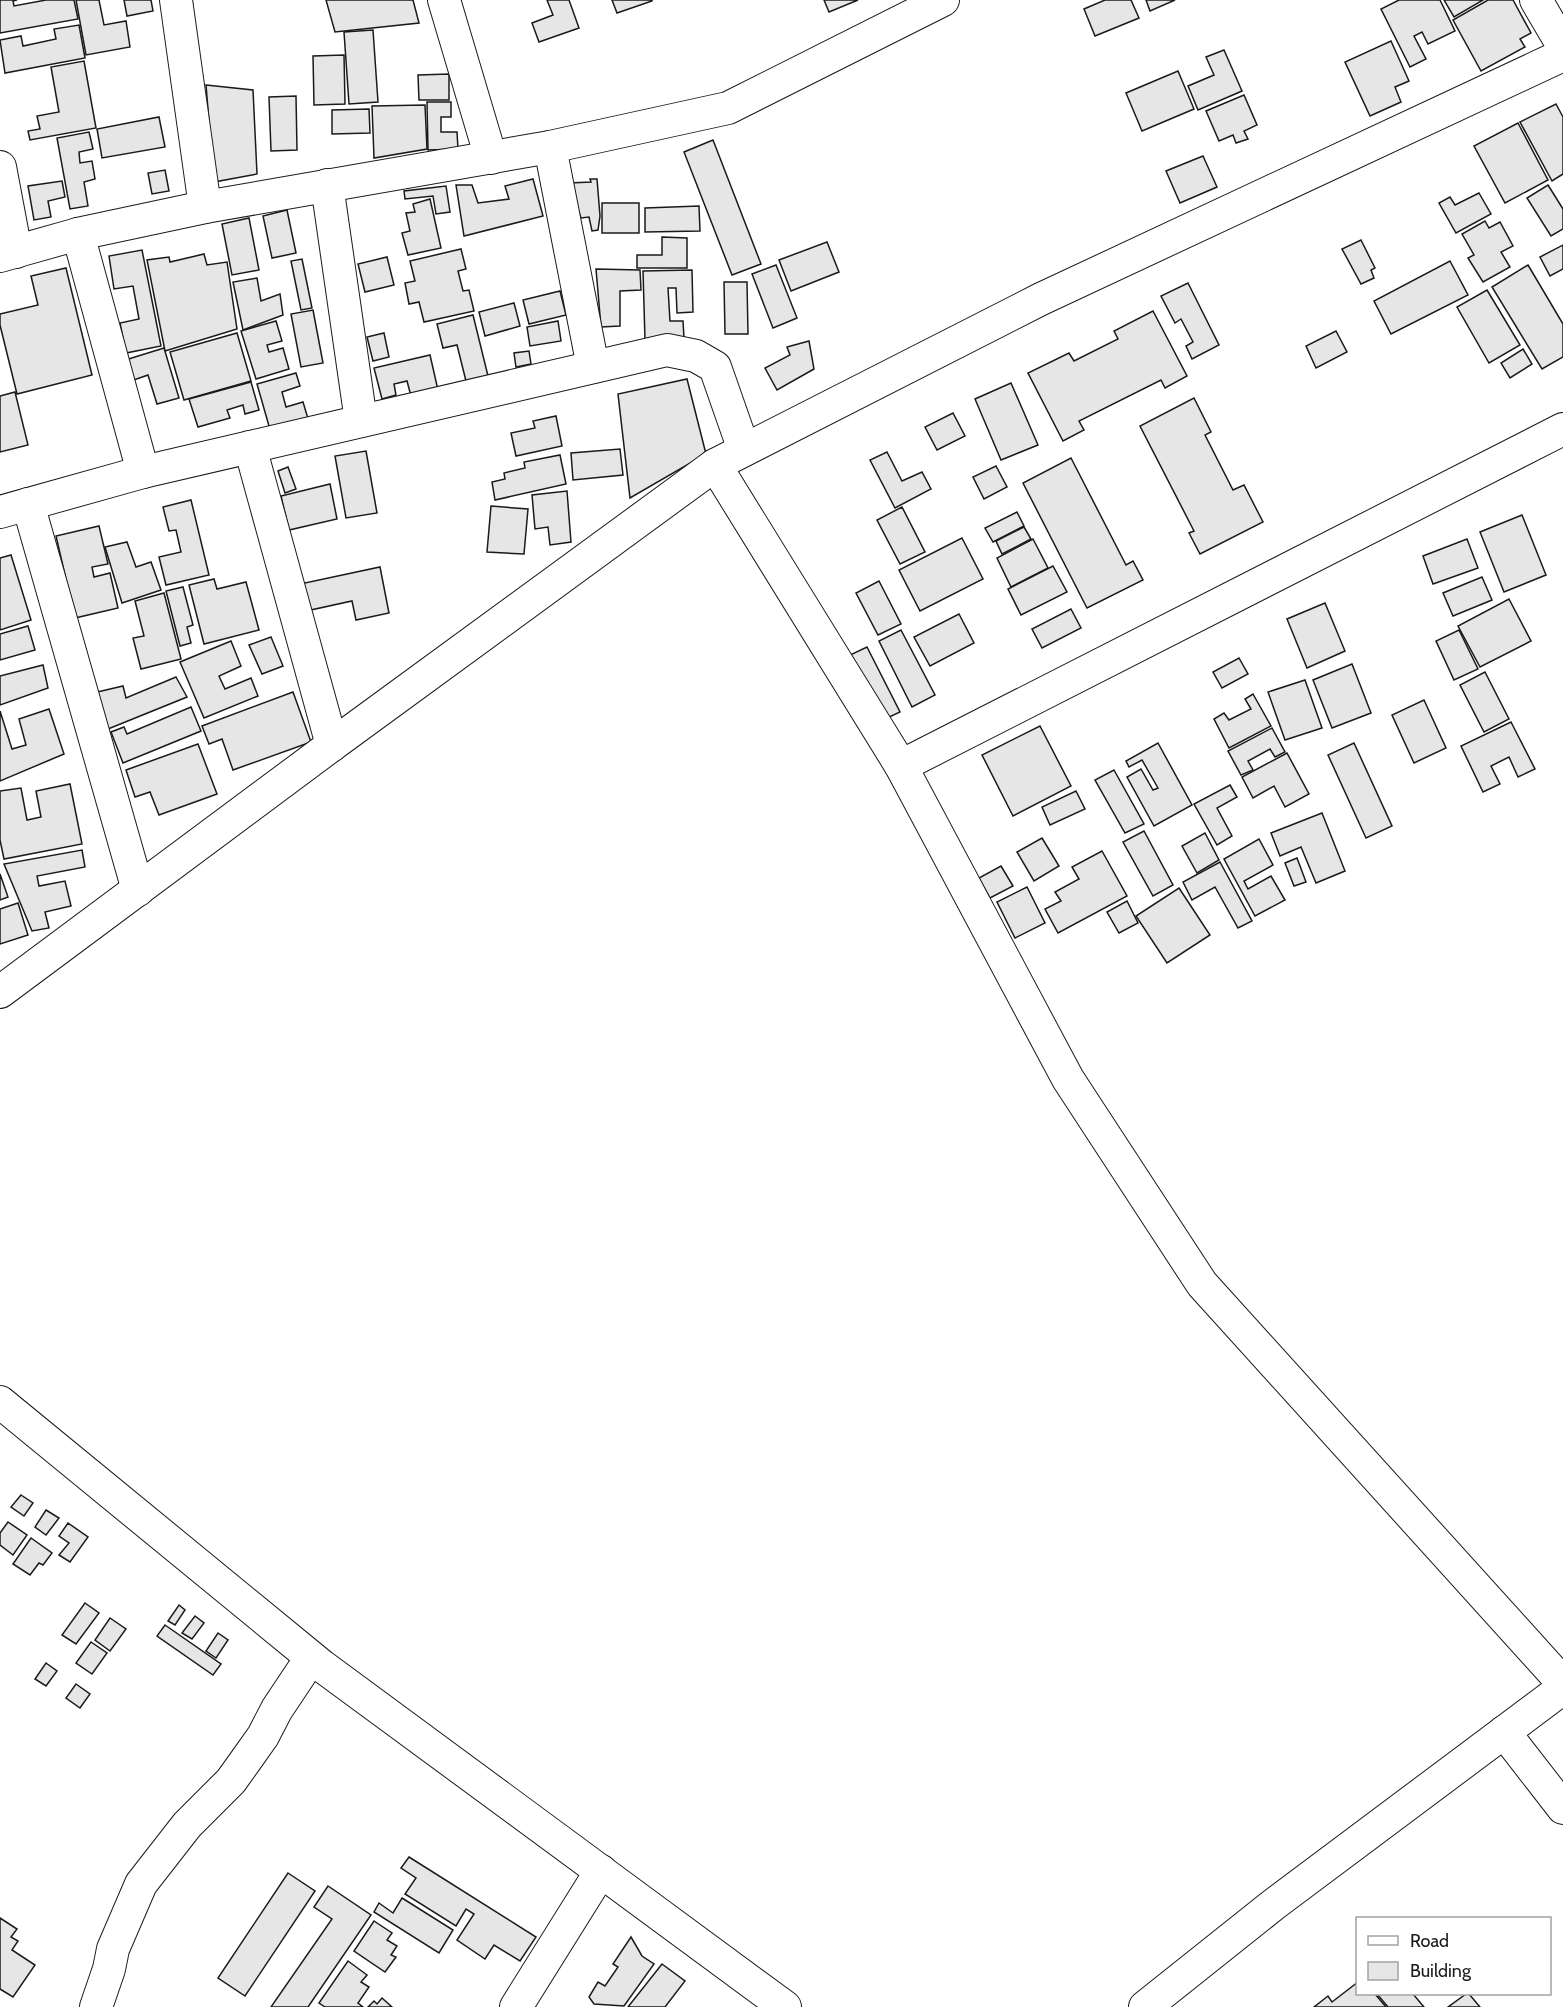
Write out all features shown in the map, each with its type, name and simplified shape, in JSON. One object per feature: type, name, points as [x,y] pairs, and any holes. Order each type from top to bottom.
[{"type":"street","points":[[176,0],[205,207]]},
{"type":"street","points":[[444,0],[491,158]]},
{"type":"street","points":[[0,167],[8,254],[78,234],[205,207],[550,147],[728,108],[943,0]]},
{"type":"street","points":[[1536,0],[1563,46]]},
{"type":"street","points":[[0,992],[332,745],[715,465],[1041,299],[1563,55]]},
{"type":"street","points":[[550,147],[593,367]]},
{"type":"street","points":[[327,185],[361,421]]},
{"type":"street","points":[[78,234],[142,472]]},
{"type":"street","points":[[138,890],[14,508],[142,472],[667,350],[696,356],[715,367],[744,450]]},
{"type":"street","points":[[901,766],[1563,429]]},
{"type":"street","points":[[250,447],[332,745]]},
{"type":"street","points":[[715,465],[901,766],[1068,1079],[1202,1284],[1563,1683]]},
{"type":"street","points":[[0,1402],[311,1658],[784,2007]]},
{"type":"street","points":[[96,2007],[113,1949],[141,1884],[187,1825],[231,1781],[311,1658]]},
{"type":"street","points":[[1145,2007],[1273,1905],[1563,1688]]},
{"type":"street","points":[[1504,1732],[1563,1808]]},
{"type":"street","points":[[516,2007],[601,1871]]},
{"type":"building","points":[[0,0],[17,0],[13,1],[14,6],[46,0],[74,0],[78,19],[0,33]]},
{"type":"building","points":[[76,0],[99,0],[104,25],[126,21],[130,47],[86,55]]},
{"type":"building","points":[[124,0],[151,0],[153,11],[127,16]]},
{"type":"building","points":[[326,0],[413,0],[419,23],[335,32]]},
{"type":"building","points":[[547,0],[569,0],[579,28],[539,42],[532,23],[553,15]]},
{"type":"building","points":[[612,0],[652,0],[652,1],[617,13]]},
{"type":"building","points":[[824,0],[858,0],[829,12]]},
{"type":"building","points":[[1105,0],[1131,0],[1139,18],[1095,36],[1084,9]]},
{"type":"building","points":[[1146,0],[1175,0],[1150,11]]},
{"type":"building","points":[[1399,0],[1440,0],[1455,31],[1428,44],[1422,32],[1414,36],[1426,59],[1410,67],[1381,9]]},
{"type":"building","points":[[1444,0],[1483,0],[1454,17]]},
{"type":"building","points":[[1488,0],[1513,0],[1531,33],[1520,39],[1525,47],[1481,71],[1453,20]]},
{"type":"building","points":[[79,25],[85,58],[5,73],[0,40],[21,36],[23,46],[56,39],[54,29]]},
{"type":"building","points":[[373,30],[378,102],[349,104],[344,32]]},
{"type":"building","points":[[1391,41],[1409,81],[1395,87],[1401,102],[1370,116],[1345,62]]},
{"type":"building","points":[[1224,50],[1242,91],[1198,110],[1188,86],[1214,75],[1206,57]]},
{"type":"building","points":[[344,55],[345,104],[314,105],[313,56]]},
{"type":"building","points":[[84,61],[96,128],[30,140],[28,131],[40,129],[37,116],[59,112],[51,67]]},
{"type":"building","points":[[1178,71],[1194,109],[1142,131],[1126,93]]},
{"type":"building","points":[[449,74],[449,100],[419,100],[418,75]]},
{"type":"building","points":[[206,85],[253,90],[257,174],[214,182]]},
{"type":"building","points":[[1244,95],[1257,125],[1244,131],[1248,139],[1236,143],[1233,135],[1219,141],[1206,111]]},
{"type":"building","points":[[296,96],[297,150],[271,151],[269,97]]},
{"type":"building","points":[[427,102],[451,102],[451,117],[441,117],[441,132],[457,132],[458,149],[428,150]]},
{"type":"building","points":[[1556,104],[1563,117],[1563,174],[1552,181],[1520,122]]},
{"type":"building","points":[[425,105],[427,149],[374,158],[372,106]]},
{"type":"building","points":[[369,109],[370,133],[332,134],[332,110]]},
{"type":"building","points":[[159,117],[165,147],[102,158],[97,129]]},
{"type":"building","points":[[1518,123],[1548,180],[1505,203],[1474,146]]},
{"type":"building","points":[[89,132],[93,149],[79,152],[80,163],[92,161],[95,179],[84,182],[88,206],[70,209],[57,138]]},
{"type":"building","points":[[713,140],[761,264],[732,275],[684,152]]},
{"type":"building","points":[[1203,156],[1217,187],[1180,203],[1166,171]]},
{"type":"building","points":[[165,170],[169,191],[152,194],[148,173]]},
{"type":"building","points":[[533,179],[543,216],[464,236],[456,185],[472,185],[478,203],[509,199],[505,186]]},
{"type":"building","points":[[590,179],[597,179],[600,216],[598,230],[592,231],[589,217],[581,218],[569,183],[591,182]]},
{"type":"building","points":[[62,181],[65,197],[48,201],[51,217],[34,220],[28,186]]},
{"type":"building","points":[[1548,185],[1563,209],[1563,229],[1551,236],[1527,198]]},
{"type":"building","points":[[446,186],[450,212],[436,214],[433,196],[405,199],[404,191]]},
{"type":"building","points":[[1479,193],[1491,214],[1456,233],[1439,203],[1450,197],[1455,205]]},
{"type":"building","points":[[430,199],[441,248],[408,255],[402,233],[410,231],[406,213],[415,212],[413,204]]},
{"type":"building","points":[[602,203],[639,203],[639,233],[602,233]]},
{"type":"building","points":[[699,206],[700,231],[645,232],[645,208]]},
{"type":"building","points":[[287,210],[296,253],[272,258],[263,216]]},
{"type":"building","points":[[249,218],[259,270],[232,275],[222,224]]},
{"type":"building","points":[[1485,221],[1489,228],[1500,222],[1513,246],[1501,252],[1510,267],[1483,282],[1468,258],[1474,255],[1462,234]]},
{"type":"building","points":[[662,237],[687,238],[687,268],[637,268],[637,255],[662,255]]},
{"type":"building","points":[[1361,240],[1375,268],[1371,270],[1374,278],[1361,284],[1342,249]]},
{"type":"building","points":[[827,242],[839,272],[791,291],[779,260]]},
{"type":"building","points":[[1563,245],[1563,269],[1550,276],[1540,257]]},
{"type":"building","points":[[461,249],[466,269],[458,271],[463,291],[469,290],[474,311],[424,322],[419,302],[409,304],[405,283],[415,281],[410,261]]},
{"type":"building","points":[[142,250],[161,346],[126,353],[120,323],[139,319],[133,286],[114,289],[109,256]]},
{"type":"building","points":[[204,254],[207,265],[227,262],[237,329],[165,351],[147,260],[169,257],[170,262]]},
{"type":"building","points":[[387,257],[394,285],[365,292],[358,264]]},
{"type":"building","points":[[302,259],[312,308],[301,310],[291,261]]},
{"type":"building","points":[[1450,261],[1468,295],[1391,334],[1374,301]]},
{"type":"building","points":[[776,265],[797,318],[773,328],[752,274]]},
{"type":"building","points":[[1528,265],[1563,324],[1563,357],[1542,369],[1492,287]]},
{"type":"building","points":[[66,268],[92,375],[17,394],[0,325],[0,314],[38,305],[31,276]]},
{"type":"building","points":[[596,269],[640,270],[641,290],[620,291],[620,326],[601,327]]},
{"type":"building","points":[[692,270],[693,312],[677,313],[676,288],[668,288],[670,321],[683,321],[684,338],[645,340],[643,271]]},
{"type":"building","points":[[257,278],[261,301],[280,294],[283,315],[243,330],[233,282]]},
{"type":"building","points":[[724,282],[747,282],[748,334],[725,334]]},
{"type":"building","points":[[1188,283],[1219,345],[1192,359],[1186,346],[1193,342],[1181,319],[1175,323],[1161,296]]},
{"type":"building","points":[[1487,290],[1520,345],[1489,363],[1457,307]]},
{"type":"building","points":[[560,291],[566,315],[529,324],[523,300]]},
{"type":"building","points":[[514,303],[520,326],[485,336],[479,312]]},
{"type":"building","points":[[313,310],[323,363],[301,367],[291,314]]},
{"type":"building","points":[[1153,311],[1187,376],[1165,388],[1161,380],[1079,421],[1084,430],[1063,441],[1028,373],[1069,353],[1074,361],[1118,339],[1114,331]]},
{"type":"building","points":[[473,315],[488,376],[466,381],[457,345],[443,348],[437,324]]},
{"type":"building","points":[[276,321],[282,341],[267,345],[269,352],[283,348],[289,369],[256,379],[241,331]]},
{"type":"building","points":[[558,321],[561,341],[530,346],[527,327]]},
{"type":"building","points":[[1336,331],[1347,352],[1316,368],[1306,346]]},
{"type":"building","points":[[237,333],[251,381],[184,400],[170,352]]},
{"type":"building","points":[[384,333],[389,357],[373,361],[367,337]]},
{"type":"building","points":[[809,341],[814,369],[777,390],[765,368],[790,355],[787,347]]},
{"type":"building","points":[[164,348],[179,398],[157,404],[148,375],[128,382],[122,361]]},
{"type":"building","points":[[1523,349],[1532,364],[1510,378],[1501,363]]},
{"type":"building","points":[[529,351],[531,364],[516,367],[514,353]]},
{"type":"building","points":[[430,355],[438,390],[411,396],[407,381],[394,384],[396,395],[382,399],[374,368]]},
{"type":"building","points":[[296,373],[300,386],[282,392],[286,407],[303,402],[309,422],[271,433],[257,384]]},
{"type":"building","points":[[687,379],[706,454],[630,498],[618,394]]},
{"type":"building","points":[[251,382],[259,410],[245,414],[243,405],[227,410],[230,418],[198,427],[189,399]]},
{"type":"building","points":[[1011,383],[1038,445],[1001,460],[975,399]]},
{"type":"building","points":[[15,392],[28,445],[0,452],[0,396]]},
{"type":"building","points":[[1194,398],[1211,432],[1205,435],[1233,490],[1244,485],[1263,522],[1200,554],[1189,533],[1194,531],[1140,426]]},
{"type":"building","points":[[953,413],[965,436],[937,450],[925,427]]},
{"type":"building","points":[[556,416],[562,446],[516,456],[511,433],[535,428],[533,421]]},
{"type":"building","points":[[620,449],[623,475],[573,480],[571,453]]},
{"type":"building","points":[[366,451],[377,513],[346,518],[335,456]]},
{"type":"building","points":[[887,452],[902,481],[922,472],[931,489],[895,508],[870,460]]},
{"type":"building","points":[[560,455],[566,484],[495,500],[492,482],[505,479],[504,473],[525,468],[524,462]]},
{"type":"building","points":[[1071,458],[1126,565],[1133,561],[1143,580],[1087,608],[1023,483]]},
{"type":"building","points":[[996,466],[1007,487],[984,499],[973,477]]},
{"type":"building","points":[[288,467],[296,489],[285,493],[278,471]]},
{"type":"building","points":[[330,484],[337,519],[289,530],[281,496]]},
{"type":"building","points":[[567,491],[571,542],[550,545],[548,527],[535,529],[532,495]]},
{"type":"building","points":[[191,500],[209,575],[166,585],[159,557],[181,552],[176,530],[169,531],[163,507]]},
{"type":"building","points":[[491,506],[528,509],[524,554],[487,552]]},
{"type":"building","points":[[902,507],[925,552],[900,564],[877,520]]},
{"type":"building","points":[[1017,512],[1024,526],[993,542],[985,528]]},
{"type":"building","points":[[1522,515],[1546,575],[1504,592],[1480,532]]},
{"type":"building","points":[[99,526],[108,564],[92,567],[94,577],[110,573],[118,608],[75,618],[56,536]]},
{"type":"building","points":[[1024,527],[1031,539],[1002,554],[996,541]]},
{"type":"building","points":[[962,538],[983,579],[920,611],[899,570]]},
{"type":"building","points":[[1033,539],[1048,568],[1011,587],[997,558]]},
{"type":"building","points":[[1467,539],[1478,568],[1433,584],[1423,556]]},
{"type":"building","points":[[127,542],[136,567],[151,562],[161,590],[122,603],[105,547]]},
{"type":"building","points":[[11,555],[31,620],[0,630],[0,558]]},
{"type":"building","points":[[1053,566],[1067,592],[1021,615],[1008,589]]},
{"type":"building","points":[[380,567],[389,613],[356,620],[352,601],[306,611],[300,584]]},
{"type":"building","points":[[1482,577],[1492,600],[1453,616],[1443,593]]},
{"type":"building","points":[[214,579],[217,589],[246,582],[259,630],[204,644],[189,585]]},
{"type":"building","points":[[879,581],[901,624],[878,635],[856,593]]},
{"type":"building","points":[[183,587],[193,625],[187,627],[191,643],[180,646],[166,591]]},
{"type":"building","points":[[164,593],[181,659],[141,669],[133,638],[144,636],[135,601]]},
{"type":"building","points":[[1509,599],[1531,641],[1480,667],[1458,626]]},
{"type":"building","points":[[1325,603],[1345,651],[1307,668],[1287,619]]},
{"type":"building","points":[[1071,609],[1081,628],[1042,648],[1032,629]]},
{"type":"building","points":[[959,614],[974,643],[930,666],[914,637]]},
{"type":"building","points":[[28,626],[35,650],[0,660],[0,634]]},
{"type":"building","points":[[901,630],[935,695],[912,707],[879,641]]},
{"type":"building","points":[[1459,630],[1478,669],[1454,680],[1436,641]]},
{"type":"building","points":[[271,637],[283,666],[262,674],[249,645]]},
{"type":"building","points":[[231,641],[241,666],[219,676],[225,689],[251,678],[258,696],[204,718],[180,662]]},
{"type":"building","points":[[867,647],[900,712],[883,720],[850,655]]},
{"type":"building","points":[[1239,658],[1248,674],[1222,688],[1213,672]]},
{"type":"building","points":[[1352,664],[1371,713],[1332,728],[1313,680]]},
{"type":"building","points":[[43,665],[48,688],[0,705],[0,676]]},
{"type":"building","points":[[1485,672],[1509,719],[1484,732],[1460,685]]},
{"type":"building","points":[[176,677],[187,697],[108,729],[93,693],[123,686],[126,698]]},
{"type":"building","points":[[1305,680],[1322,728],[1285,740],[1268,692]]},
{"type":"building","points":[[293,692],[311,742],[233,770],[222,739],[209,744],[202,726]]},
{"type":"building","points":[[1253,694],[1271,726],[1229,748],[1214,719],[1224,713],[1229,720],[1251,709],[1245,699]]},
{"type":"building","points":[[1424,700],[1446,748],[1414,763],[1392,715]]},
{"type":"building","points":[[191,707],[201,731],[123,763],[111,732],[124,727],[127,734]]},
{"type":"building","points":[[49,709],[64,754],[0,781],[0,711],[12,749],[26,745],[19,719]]},
{"type":"building","points":[[1511,722],[1535,769],[1518,777],[1509,757],[1491,766],[1500,784],[1483,792],[1461,746]]},
{"type":"building","points":[[1040,726],[1071,786],[1013,816],[982,755]]},
{"type":"building","points":[[1272,728],[1285,752],[1275,757],[1270,749],[1248,761],[1253,770],[1241,775],[1228,751]]},
{"type":"building","points":[[1158,743],[1192,805],[1154,826],[1127,777],[1141,769],[1153,790],[1158,788],[1142,760],[1129,767],[1126,761]]},
{"type":"building","points":[[1354,743],[1392,826],[1366,838],[1328,755]]},
{"type":"building","points":[[198,744],[217,794],[159,815],[150,792],[135,797],[126,770]]},
{"type":"building","points":[[1287,753],[1309,794],[1285,807],[1274,786],[1253,798],[1242,777]]},
{"type":"building","points":[[1114,770],[1144,824],[1125,833],[1095,780]]},
{"type":"building","points":[[70,784],[82,844],[4,859],[0,840],[0,791],[21,788],[27,820],[41,817],[36,791]]},
{"type":"building","points":[[1230,785],[1237,797],[1217,808],[1232,836],[1217,845],[1194,804]]},
{"type":"building","points":[[1076,791],[1085,809],[1050,825],[1042,807]]},
{"type":"building","points":[[1322,813],[1345,871],[1316,883],[1301,847],[1280,856],[1271,833]]},
{"type":"building","points":[[1144,831],[1173,885],[1153,896],[1123,842]]},
{"type":"building","points":[[1205,833],[1219,860],[1197,873],[1182,846]]},
{"type":"building","points":[[1042,838],[1059,866],[1034,881],[1017,852]]},
{"type":"building","points":[[1259,839],[1273,865],[1244,881],[1248,889],[1271,876],[1285,900],[1255,916],[1224,859]]},
{"type":"building","points":[[82,850],[85,867],[37,876],[39,886],[65,881],[71,906],[45,912],[49,928],[32,931],[4,864]]},
{"type":"building","points":[[1102,851],[1127,896],[1058,933],[1045,909],[1061,901],[1055,892],[1079,879],[1072,867]]},
{"type":"building","points":[[1297,858],[1306,882],[1294,886],[1285,863]]},
{"type":"building","points":[[1220,862],[1252,921],[1238,928],[1215,887],[1192,900],[1183,882]]},
{"type":"building","points":[[1001,866],[1013,886],[990,898],[979,878]]},
{"type":"building","points":[[0,874],[8,897],[0,900]]},
{"type":"building","points":[[1027,887],[1045,923],[1015,938],[997,902]]},
{"type":"building","points":[[1179,888],[1210,935],[1167,963],[1136,916]]},
{"type":"building","points":[[1127,901],[1138,923],[1119,933],[1107,912]]},
{"type":"building","points":[[18,903],[28,935],[0,944],[0,909]]},
{"type":"building","points":[[21,1495],[33,1503],[24,1516],[11,1507]]},
{"type":"building","points":[[46,1510],[59,1518],[46,1535],[35,1527]]},
{"type":"building","points":[[8,1522],[27,1535],[13,1555],[0,1545],[0,1533]]},
{"type":"building","points":[[68,1523],[88,1537],[70,1562],[59,1555],[69,1543],[59,1536]]},
{"type":"building","points":[[31,1538],[52,1553],[43,1565],[39,1563],[30,1575],[13,1564]]},
{"type":"building","points":[[85,1603],[99,1613],[76,1644],[62,1635]]},
{"type":"building","points":[[179,1605],[185,1610],[175,1625],[168,1621]]},
{"type":"building","points":[[195,1616],[204,1623],[192,1639],[182,1633]]},
{"type":"building","points":[[110,1618],[126,1629],[110,1651],[95,1640]]},
{"type":"building","points":[[165,1625],[221,1664],[213,1675],[157,1636]]},
{"type":"building","points":[[218,1633],[228,1640],[216,1658],[206,1651]]},
{"type":"building","points":[[91,1642],[107,1653],[92,1674],[76,1663]]},
{"type":"building","points":[[46,1663],[57,1671],[46,1686],[35,1679]]},
{"type":"building","points":[[76,1684],[90,1694],[80,1708],[66,1698]]},
{"type":"building","points":[[409,1857],[536,1937],[520,1961],[494,1945],[485,1959],[457,1940],[474,1914],[466,1909],[456,1926],[405,1894],[416,1878],[401,1868]]},
{"type":"building","points":[[288,1873],[315,1891],[245,1996],[218,1978]]},
{"type":"building","points":[[328,1886],[371,1915],[308,2007],[271,2007],[332,1919],[314,1907]]},
{"type":"building","points":[[402,1898],[453,1930],[439,1953],[374,1912],[379,1903],[393,1913]]},
{"type":"building","points":[[0,1918],[17,1929],[11,1937],[18,1941],[12,1950],[35,1965],[13,1997],[0,1989]]},
{"type":"building","points":[[374,1921],[392,1933],[387,1940],[397,1946],[391,1955],[396,1957],[385,1972],[354,1951]]},
{"type":"building","points":[[631,1937],[642,1956],[654,1964],[624,2006],[594,2004],[589,1997],[598,1982],[605,1986],[618,1967],[613,1964]]},
{"type":"building","points":[[348,1961],[367,1975],[361,1982],[369,1987],[358,2003],[363,2007],[325,2007],[319,2003]]},
{"type":"building","points":[[662,1964],[685,1981],[665,2007],[628,2007]]},
{"type":"building","points":[[1356,1984],[1356,1995],[1376,1995],[1386,2007],[1314,2007],[1328,1996],[1332,2002]]},
{"type":"building","points":[[1378,1995],[1414,1995],[1424,2007],[1388,2007]]},
{"type":"building","points":[[1465,1995],[1470,1995],[1480,2007],[1448,2007]]},
{"type":"building","points":[[382,1998],[392,2007],[368,2007],[374,2001],[377,2004]]}]
